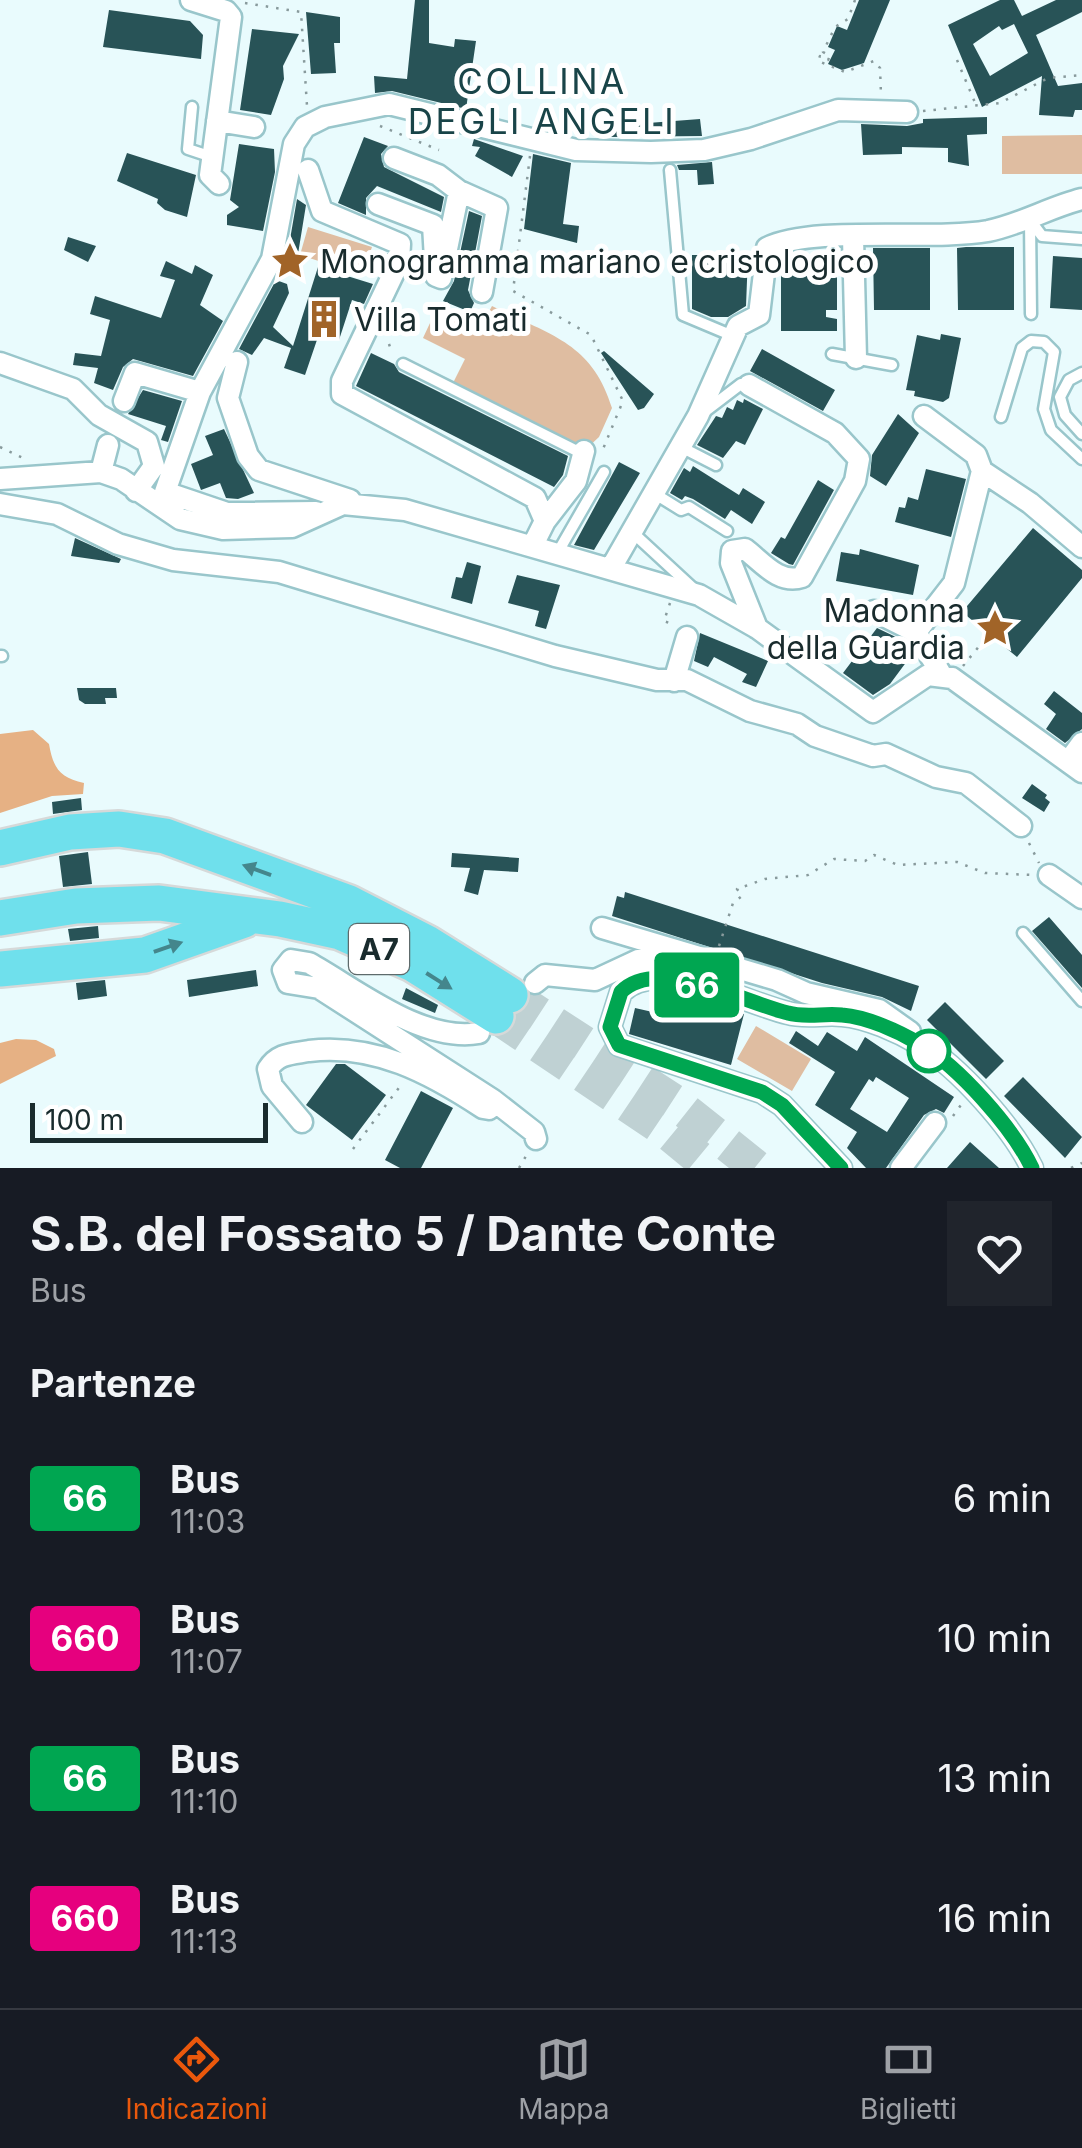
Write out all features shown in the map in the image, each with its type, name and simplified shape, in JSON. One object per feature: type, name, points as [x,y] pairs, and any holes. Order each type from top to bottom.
[{"type":"highway","name":"A7","points":[[0,848],[70,832],[118,829],[165,836],[349,903],[427,943],[505,1007]]},
{"type":"highway","name":"A7","points":[[0,918],[76,906],[160,903],[340,932],[505,1007]]},
{"type":"highway","name":"A7","points":[[0,969],[144,955],[250,918]]},
{"type":"street","points":[[190,0],[230,13],[210,175],[219,184]]},
{"type":"street","points":[[356,502],[319,512],[228,513],[169,497],[165,485],[200,392],[272,259],[294,144],[306,127],[364,106],[403,106],[576,150],[704,150],[751,140],[838,110],[906,112]]},
{"type":"street","points":[[217,121],[254,128]]},
{"type":"street","points":[[394,158],[438,175],[459,191],[497,208],[482,292]]},
{"type":"street","points":[[308,170],[322,211],[396,239],[401,251],[342,381],[342,394],[530,496],[540,505],[545,521]]},
{"type":"street","points":[[368,229],[379,202],[435,228],[436,276],[441,278],[459,191]]},
{"type":"street","points":[[611,568],[651,492],[698,416],[738,326],[760,315],[766,248],[782,242],[985,231],[1030,220],[1082,198]]},
{"type":"street","points":[[853,237],[856,358]]},
{"type":"street","points":[[237,362],[228,398],[248,456],[259,470],[356,502],[405,510],[533,544],[699,595],[757,628],[873,712],[914,682],[946,676]]},
{"type":"street","points":[[0,364],[73,389],[99,415],[147,442],[154,466],[136,492]]},
{"type":"street","points":[[124,401],[135,373],[200,392]]},
{"type":"street","points":[[750,386],[835,433],[859,459],[856,481],[802,577],[790,579],[774,572],[744,549],[732,551],[731,563],[757,628]]},
{"type":"street","points":[[924,416],[976,455],[982,471],[1082,546]]},
{"type":"street","points":[[101,472],[108,445]]},
{"type":"street","points":[[533,544],[583,459]]},
{"type":"street","points":[[916,632],[954,584],[982,471]]},
{"type":"street","points":[[0,480],[101,472],[121,479],[180,520],[208,528],[273,530],[302,523],[319,512]]},
{"type":"street","points":[[0,504],[57,514],[118,544],[174,560],[279,572],[555,656],[674,681],[686,680],[750,710],[797,724],[815,736],[872,756],[886,754],[936,777],[966,783],[1021,826]]},
{"type":"street","points":[[874,611],[916,632],[946,676],[1075,767],[1082,743]]},
{"type":"street","points":[[674,681],[687,637]]},
{"type":"street","points":[[1049,875],[1082,898]]},
{"type":"street","points":[[602,928],[806,993],[887,1013],[1019,1140],[1032,1168]]},
{"type":"street","points":[[536,1140],[534,1132],[494,1100],[319,988],[288,983],[283,970],[290,960],[304,961],[432,1028],[459,1034],[505,1007],[545,975],[595,980],[638,960],[660,957],[774,989],[806,993]]},
{"type":"street","points":[[841,1168],[782,1105],[762,1092],[619,1045],[610,1027],[618,995],[637,981],[673,978],[792,1014],[855,1016],[921,1044]]},
{"type":"street","points":[[302,1122],[268,1078],[270,1065],[282,1056],[332,1049],[414,1068],[483,1108],[489,1109],[494,1100]]},
{"type":"street","points":[[901,1168],[934,1125]]},
{"type":"lane","points":[[192,107],[188,149],[212,157]]},
{"type":"lane","points":[[670,170],[683,315],[734,336]]},
{"type":"lane","points":[[1030,220],[1050,239],[1082,239]]},
{"type":"lane","points":[[1030,220],[1031,314]]},
{"type":"lane","points":[[1001,417],[1022,348],[1031,341],[1044,342],[1054,352],[1044,408],[1050,430],[1082,459]]},
{"type":"lane","points":[[832,354],[892,365]]},
{"type":"lane","points":[[403,364],[583,459]]},
{"type":"lane","points":[[1082,373],[1069,380],[1060,397],[1064,415],[1082,434]]},
{"type":"lane","points":[[698,416],[741,384],[750,386]]},
{"type":"lane","points":[[680,446],[716,465]]},
{"type":"lane","points":[[558,552],[604,472]]},
{"type":"lane","points":[[651,492],[681,510],[689,507],[727,531]]},
{"type":"lane","points":[[630,530],[699,595]]},
{"type":"lane","points":[[1022,933],[1082,1001]]},
{"type":"path","points":[[230,0],[302,12],[306,127]]},
{"type":"path","points":[[855,0],[848,19],[835,27],[823,52],[830,56],[828,60],[820,56],[818,61],[845,72],[874,61],[880,68],[882,111]]},
{"type":"path","points":[[957,60],[977,107]]},
{"type":"path","points":[[906,112],[1000,103],[1048,78],[1082,75]]},
{"type":"path","points":[[364,106],[377,124],[439,150]]},
{"type":"path","points":[[532,140],[513,291],[591,335],[623,401],[599,455],[583,459]]},
{"type":"path","points":[[675,586],[664,621],[690,629],[687,637]]},
{"type":"path","points":[[946,676],[989,634]]},
{"type":"path","points":[[1021,826],[1049,875]]},
{"type":"path","points":[[715,961],[728,914],[742,896],[737,889],[766,879],[808,875],[834,859],[865,861],[874,855],[898,865],[957,862],[985,873],[1049,875]]},
{"type":"path","points":[[353,1149],[414,1068]]},
{"type":"path","points":[[934,1125],[941,1133],[972,1091]]},
{"type":"path","points":[[1071,1168],[1082,1164]]},
{"type":"shaded area","points":[[1082,135],[1082,174],[1002,174],[1002,136]]},
{"type":"shaded area","points":[[308,227],[372,247],[362,275],[300,255]]},
{"type":"shaded area","points":[[492,306],[566,343],[593,368],[612,408],[599,437],[584,451],[453,383],[465,359],[423,338],[437,308],[480,328]]},
{"type":"shaded area","points":[[33,730],[49,744],[59,771],[84,783],[83,794],[52,796],[0,813],[0,734]]},
{"type":"shaded area","points":[[756,1026],[811,1059],[792,1091],[737,1059]]},
{"type":"shaded area","points":[[36,1040],[54,1049],[56,1056],[0,1084],[0,1043]]},
{"type":"building","points":[[415,0],[429,0],[429,43],[454,47],[455,39],[476,41],[466,109],[392,91],[375,93],[374,76],[407,79]]},
{"type":"building","points":[[859,0],[890,0],[864,63],[842,70],[828,64],[835,50],[828,47],[837,26],[847,30]]},
{"type":"building","points":[[1000,0],[1014,0],[1022,16],[1056,0],[1082,0],[1082,12],[1036,35],[1058,86],[1082,83],[1082,110],[1075,110],[1073,117],[1039,115],[1042,76],[982,107],[948,25]],"holes":[[[1014,24],[1028,53],[990,76],[973,44],[999,26],[1002,30]]]},
{"type":"building","points":[[109,10],[190,21],[203,35],[201,59],[103,47]]},
{"type":"building","points":[[306,12],[340,17],[340,43],[334,43],[336,73],[311,74]]},
{"type":"building","points":[[252,29],[299,34],[283,66],[284,79],[271,115],[240,110]]},
{"type":"building","points":[[987,117],[987,134],[967,135],[969,166],[948,162],[948,148],[902,147],[902,154],[863,155],[861,124],[907,126],[923,123],[923,119]]},
{"type":"building","points":[[700,119],[702,136],[609,137],[610,133],[635,124]]},
{"type":"building","points":[[364,137],[388,146],[381,154],[384,167],[444,197],[441,212],[377,186],[366,198],[366,215],[338,203]]},
{"type":"building","points":[[474,139],[523,156],[512,177],[475,156],[480,147],[472,146]]},
{"type":"building","points":[[239,144],[274,149],[275,172],[263,231],[227,225],[227,215],[239,207],[230,200]]},
{"type":"building","points":[[127,153],[196,175],[187,217],[165,210],[158,199],[117,181]]},
{"type":"building","points":[[533,154],[571,163],[563,224],[579,226],[577,243],[524,229]]},
{"type":"building","points":[[712,162],[714,184],[698,185],[697,170],[679,170],[677,165]]},
{"type":"building","points":[[297,199],[306,205],[298,254],[288,251]]},
{"type":"building","points":[[469,211],[482,216],[468,290],[474,303],[470,312],[443,301],[454,281]]},
{"type":"building","points":[[68,237],[96,246],[88,262],[64,250]]},
{"type":"building","points":[[1014,247],[1014,310],[958,310],[957,248]]},
{"type":"building","points":[[873,248],[930,248],[930,310],[874,310]]},
{"type":"building","points":[[692,255],[748,255],[746,306],[728,317],[711,317],[692,309]]},
{"type":"building","points":[[1053,256],[1082,258],[1082,310],[1050,308]]},
{"type":"building","points":[[166,261],[192,274],[195,265],[213,275],[200,305],[223,321],[193,376],[133,359],[123,367],[113,390],[94,383],[98,368],[73,365],[75,353],[101,356],[110,320],[90,314],[95,296],[161,318],[175,280],[160,276]]},
{"type":"building","name":"Villa Tomati","points":[[318,267],[373,284],[364,304],[352,300],[339,340],[319,334],[305,375],[284,368],[291,348],[264,338],[252,355],[239,349],[276,280],[287,284],[289,293],[273,327],[293,346]]},
{"type":"building","points":[[781,268],[837,268],[837,310],[826,310],[826,317],[837,319],[837,331],[781,331]]},
{"type":"building","points":[[941,334],[961,338],[949,398],[943,402],[914,396],[915,391],[906,390],[917,335],[940,340]]},
{"type":"building","points":[[762,349],[835,390],[823,411],[750,371]]},
{"type":"building","points":[[604,351],[654,394],[644,408],[638,410],[601,353]]},
{"type":"building","points":[[371,353],[394,364],[399,372],[568,456],[563,475],[554,487],[356,386]]},
{"type":"building","points":[[143,390],[182,401],[168,442],[161,440],[166,426],[128,414]]},
{"type":"building","points":[[744,399],[763,409],[745,445],[736,441],[723,458],[697,445],[716,416],[722,418],[727,407],[733,410],[737,400],[743,403]]},
{"type":"building","points":[[898,414],[919,433],[886,486],[870,476],[872,455]]},
{"type":"building","points":[[224,429],[254,493],[238,499],[226,498],[220,483],[201,490],[191,464],[213,455],[205,436]]},
{"type":"building","points":[[619,462],[640,473],[594,550],[574,545]]},
{"type":"building","points":[[693,466],[739,495],[743,488],[765,502],[752,524],[731,510],[725,519],[693,499],[685,496],[682,500],[670,493],[684,468],[690,472]]},
{"type":"building","points":[[926,469],[966,479],[951,537],[895,522],[899,507],[905,508],[908,497],[918,500]]},
{"type":"building","points":[[818,480],[834,490],[793,565],[789,564],[771,553],[781,537],[785,539]]},
{"type":"building","points":[[1033,528],[1082,570],[1082,578],[1017,657],[962,612]]},
{"type":"building","points":[[75,538],[121,559],[119,563],[71,556]]},
{"type":"building","points":[[860,549],[919,565],[913,595],[836,581],[841,552],[859,555]]},
{"type":"building","points":[[467,562],[481,566],[472,604],[451,598],[456,577],[462,578]]},
{"type":"building","points":[[517,575],[560,585],[546,629],[535,626],[539,611],[508,603]]},
{"type":"building","points":[[877,628],[898,638],[913,653],[890,684],[873,695],[843,673]]},
{"type":"building","points":[[700,633],[768,661],[756,687],[742,682],[747,674],[714,657],[708,667],[694,661]]},
{"type":"building","points":[[77,688],[116,688],[117,698],[105,698],[106,704],[85,704],[79,700]]},
{"type":"building","points":[[1054,691],[1082,713],[1082,729],[1065,743],[1046,729],[1056,714],[1044,704]]},
{"type":"building","points":[[1032,784],[1050,802],[1044,812],[1022,798]]},
{"type":"building","points":[[81,798],[82,810],[53,814],[52,802]]},
{"type":"building","points":[[88,852],[92,884],[63,887],[59,856]]},
{"type":"building","points":[[452,853],[519,858],[518,872],[484,870],[478,895],[464,891],[470,868],[451,867]]},
{"type":"building","points":[[625,892],[919,986],[911,1011],[882,997],[822,983],[612,916],[617,896],[624,898]]},
{"type":"building","points":[[1049,917],[1082,955],[1082,988],[1032,931]]},
{"type":"building","points":[[98,926],[99,938],[70,941],[68,929]]},
{"type":"building","points":[[256,970],[258,986],[189,997],[187,980]]},
{"type":"building","points":[[105,980],[107,996],[78,1000],[76,983]]},
{"type":"building","points":[[406,988],[438,1005],[435,1013],[402,999]]},
{"type":"building","points":[[674,995],[744,1014],[731,1065],[629,1034],[635,1008],[657,1013],[661,998]]},
{"type":"building","points":[[945,1002],[1004,1061],[986,1079],[927,1020]]},
{"type":"building","points":[[796,1031],[818,1046],[827,1032],[857,1051],[865,1037],[954,1097],[944,1113],[936,1109],[924,1115],[886,1168],[866,1168],[847,1148],[857,1132],[815,1105],[835,1072],[789,1043]],"holes":[[[876,1077],[909,1098],[887,1132],[850,1109],[869,1079],[873,1082]]]},
{"type":"building","points":[[336,1064],[345,1064],[386,1095],[352,1140],[306,1105]]},
{"type":"building","points":[[1023,1077],[1082,1137],[1065,1158],[1004,1096]]},
{"type":"building","points":[[421,1091],[453,1108],[421,1168],[400,1168],[385,1160]]},
{"type":"building","points":[[970,1142],[999,1168],[947,1168]]},
{"type":"tunnel","points":[[510,995],[673,1101],[757,1168]]},
{"type":"tunnel","points":[[496,1016],[665,1130],[711,1168]]},
{"type":"bus line","name":"66","points":[[841,1168],[782,1105],[762,1092],[619,1045],[612,1038],[610,1027],[613,1007],[621,992],[642,979],[673,978],[792,1014],[840,1014],[870,1022],[921,1044],[937,1057],[1019,1140],[1032,1168]]},
{"type":"place","name":"Monogramma mariano e cristologico","points":[[290,261]]},
{"type":"place","name":"Villa Tomati","points":[[324,319]]},
{"type":"place","name":"Madonna della Guardia","points":[[995,628]]},
{"type":"district","name":"COLLINA DEGLI ANGELI","points":[[542,101]]}]
